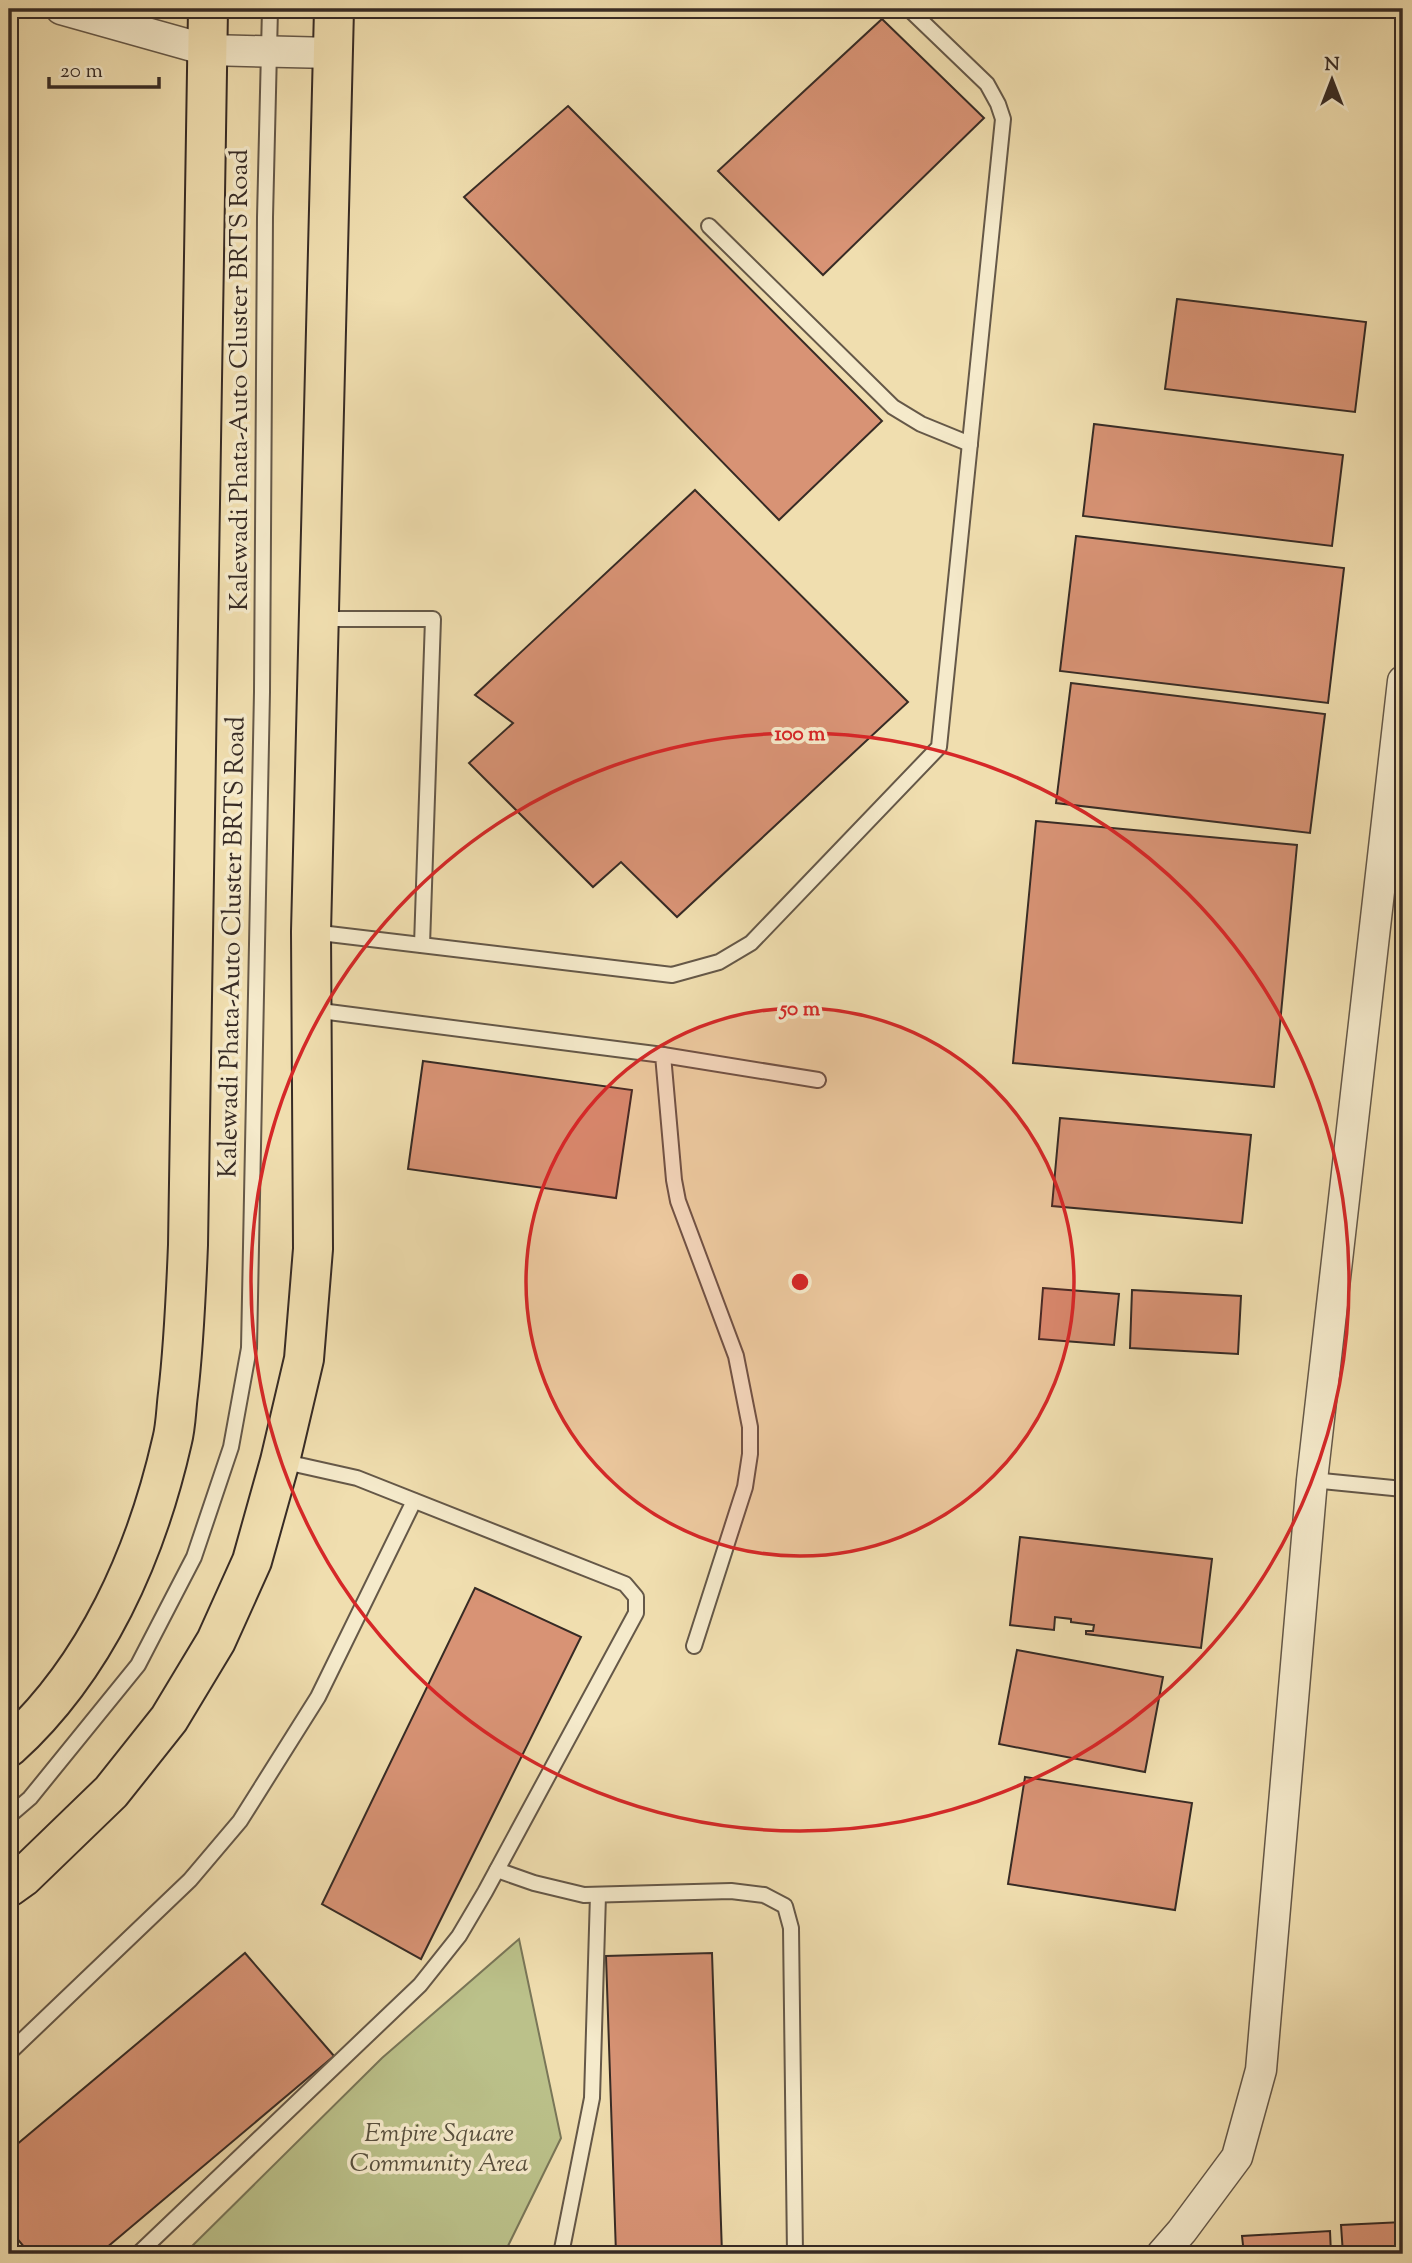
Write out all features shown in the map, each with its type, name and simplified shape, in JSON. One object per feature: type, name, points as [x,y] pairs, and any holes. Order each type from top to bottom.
[{"type":"main road","points":[[9,1747],[27,1731],[79,1666],[116,1606],[148,1526],[173,1439],[184,1348],[208,9]]},
{"type":"main road","points":[[9,1887],[23,1877],[111,1792],[169,1719],[216,1641],[252,1562],[304,1359],[313,1249],[310,932],[334,9]]},
{"type":"street","points":[[61,9],[207,50],[332,53]]},
{"type":"street","points":[[1162,2254],[1237,2157],[1261,2070],[1312,1479],[1397,795],[1403,681]]},
{"type":"lane","name":"Kalewadi Phata-Auto Cluster BRTS Road","points":[[9,1816],[30,1798],[138,1665],[194,1557],[231,1447],[248,1348],[262,692],[270,9]]},
{"type":"lane","points":[[310,932],[672,975],[719,962],[751,943],[939,747],[1003,119],[987,84],[909,9]]},
{"type":"lane","points":[[709,226],[893,407],[921,424],[970,444]]},
{"type":"lane","points":[[318,619],[433,619],[422,945]]},
{"type":"lane","points":[[310,1010],[663,1055],[818,1080]]},
{"type":"lane","points":[[663,1055],[678,1201],[736,1356],[750,1427],[750,1454],[745,1487],[694,1646]]},
{"type":"lane","points":[[138,2254],[420,1985],[459,1936],[636,1613],[636,1597],[625,1584],[357,1478],[280,1461]]},
{"type":"lane","points":[[1312,1479],[1403,1489]]},
{"type":"lane","points":[[9,2053],[190,1880],[240,1821],[318,1698],[414,1501]]},
{"type":"lane","points":[[497,1870],[561,1891],[598,1895],[731,1891],[764,1895],[785,1906],[791,1928],[795,2254]]},
{"type":"lane","points":[[561,2254],[592,2098],[598,1895]]},
{"type":"green space","name":"Empire Square Community Area","points":[[519,1939],[561,2138],[504,2254],[184,2254],[382,2058]]},
{"type":"building","points":[[882,19],[984,118],[823,275],[718,171]]},
{"type":"building","points":[[568,106],[882,421],[779,520],[464,197]]},
{"type":"building","points":[[1177,299],[1366,322],[1355,412],[1165,389]]},
{"type":"building","points":[[1094,424],[1343,455],[1332,546],[1083,516]]},
{"type":"building","points":[[695,490],[908,702],[677,917],[621,862],[593,887],[469,763],[513,723],[475,695]]},
{"type":"building","points":[[1076,536],[1344,568],[1328,703],[1060,671]]},
{"type":"building","points":[[1071,683],[1325,714],[1310,833],[1056,803]]},
{"type":"building","points":[[1036,821],[1297,845],[1274,1087],[1013,1063]]},
{"type":"building","points":[[423,1061],[632,1090],[616,1198],[408,1169]]},
{"type":"building","points":[[1060,1118],[1251,1135],[1242,1223],[1052,1206]]},
{"type":"building","points":[[1043,1288],[1119,1294],[1114,1345],[1039,1339]]},
{"type":"building","points":[[1132,1290],[1241,1296],[1238,1354],[1130,1348]]},
{"type":"building","points":[[1020,1537],[1212,1559],[1201,1648],[1086,1634],[1086,1631],[1093,1631],[1094,1625],[1055,1617],[1054,1630],[1010,1625]]},
{"type":"building","points":[[475,1588],[581,1637],[421,1959],[322,1904]]},
{"type":"building","points":[[1017,1650],[1163,1677],[1145,1772],[999,1744]]},
{"type":"building","points":[[1025,1777],[1192,1803],[1175,1910],[1008,1884]]},
{"type":"building","points":[[245,1953],[334,2056],[99,2254],[30,2254],[9,2229],[9,2151]]},
{"type":"building","points":[[712,1953],[722,2254],[616,2254],[606,1956]]},
{"type":"building","points":[[1403,2222],[1403,2254],[1343,2254],[1341,2225]]},
{"type":"building","points":[[1330,2231],[1331,2254],[1244,2254],[1242,2236]]}]
